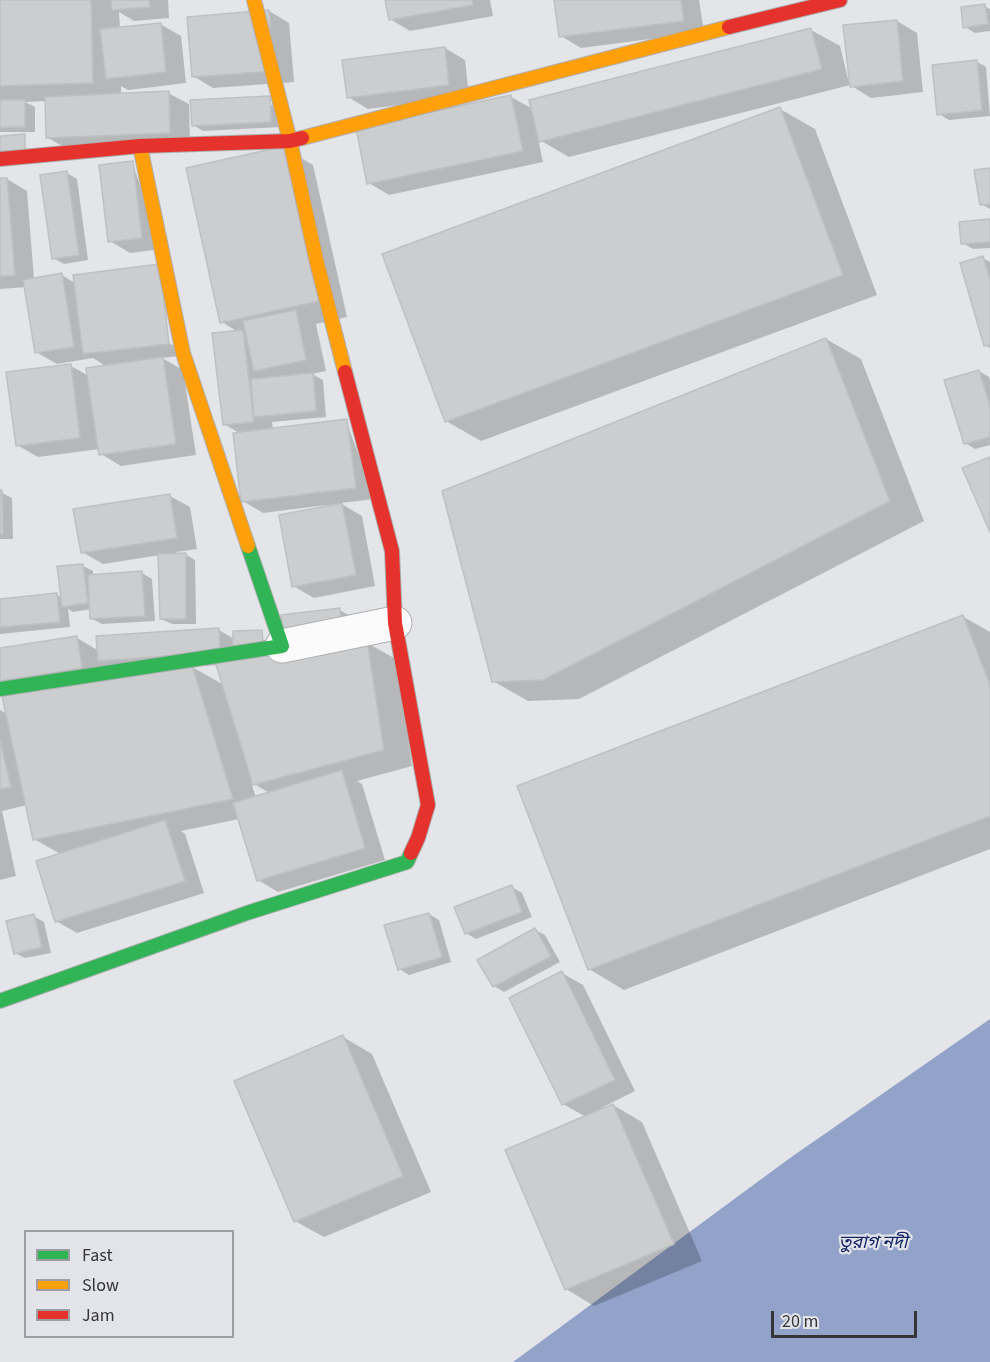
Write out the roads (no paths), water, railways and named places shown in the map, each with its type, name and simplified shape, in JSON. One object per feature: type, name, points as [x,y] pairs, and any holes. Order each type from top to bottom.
[{"type":"street","points":[[0,1001],[247,913],[407,862],[418,838],[428,805],[395,623],[392,551],[317,263],[290,141],[254,0]]},
{"type":"street","points":[[0,159],[140,146],[290,141],[840,0]]},
{"type":"street","points":[[140,146],[183,353],[282,646]]},
{"type":"street","points":[[0,689],[282,646],[395,623]]},
{"type":"water","name":"তুরাগ নদী","points":[[990,1019],[990,1362],[513,1362],[790,1158]]}]
